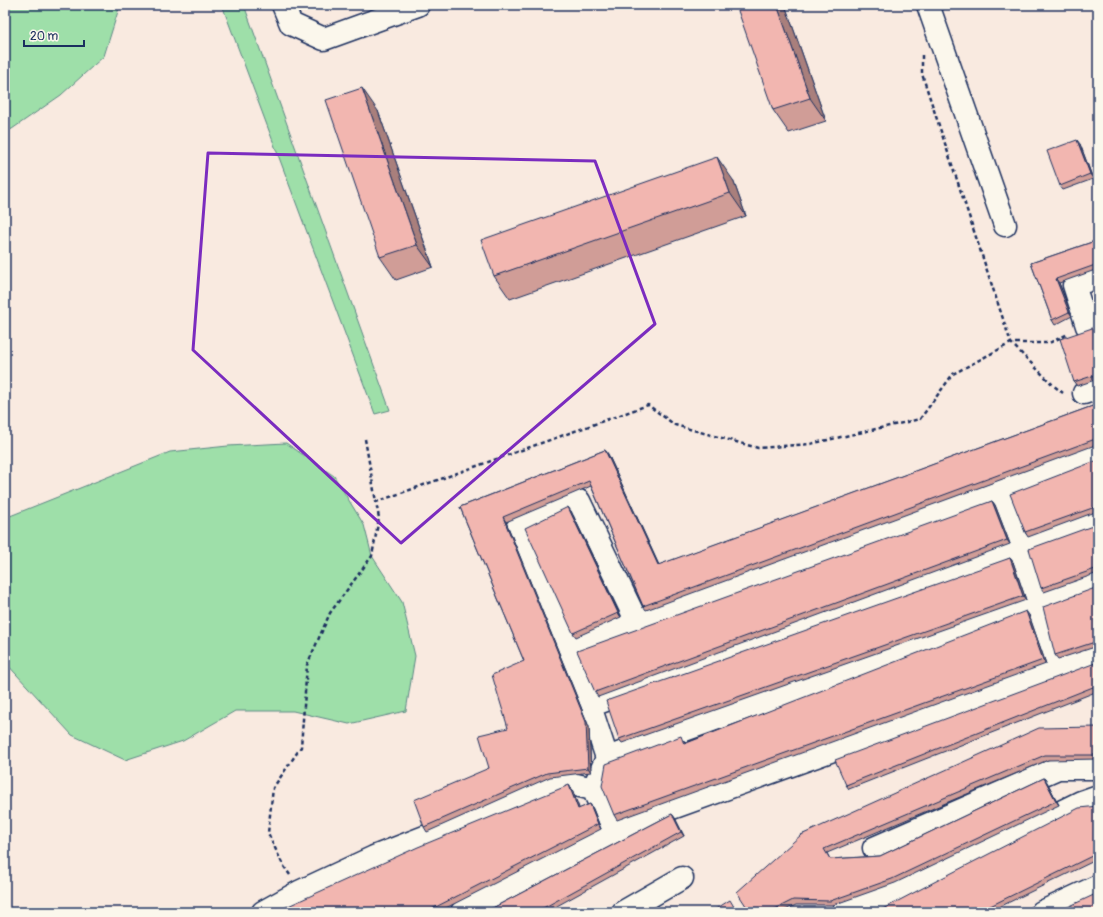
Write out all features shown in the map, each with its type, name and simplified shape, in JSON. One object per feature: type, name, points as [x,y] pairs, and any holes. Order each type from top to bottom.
[{"type":"lane","points":[[283,5],[291,24],[324,39],[418,5]]},
{"type":"lane","points":[[928,5],[1005,225]]},
{"type":"lane","points":[[1092,324],[1074,285],[1098,277]]},
{"type":"lane","points":[[568,649],[637,622],[999,492],[1098,452]]},
{"type":"lane","points":[[999,492],[1019,548],[1055,670]]},
{"type":"lane","points":[[613,833],[593,789],[607,758],[590,706],[568,649],[517,528],[579,501],[637,622]]},
{"type":"lane","points":[[590,706],[799,627],[1098,520]]},
{"type":"lane","points":[[607,758],[1098,581]]},
{"type":"lane","points":[[462,912],[613,833],[660,812],[1055,670],[1098,656]]},
{"type":"lane","points":[[874,848],[1058,768],[1098,768]]},
{"type":"lane","points":[[263,912],[374,856],[549,788],[572,784],[593,789]]},
{"type":"lane","points":[[843,912],[896,893],[1081,802],[1098,796]]},
{"type":"lane","points":[[623,912],[682,878]]},
{"type":"lane","points":[[1042,912],[1098,886]]},
{"type":"path","points":[[922,51],[922,74],[1011,343],[1054,386],[1068,397],[1091,391]]},
{"type":"path","points":[[376,502],[648,405],[675,424],[758,448],[810,444],[920,419],[953,374],[1011,343],[1049,343],[1092,324]]},
{"type":"path","points":[[302,891],[283,865],[268,833],[274,788],[301,747],[307,665],[330,613],[372,556],[379,518],[365,439]]},
{"type":"highlighted area","points":[[208,153],[595,161],[655,324],[401,543],[193,350]]},
{"type":"green space","points":[[5,5],[120,5],[104,56],[61,95],[12,129],[5,132]]},
{"type":"green space","points":[[222,5],[244,5],[390,410],[375,414]]},
{"type":"green space","points":[[286,443],[334,476],[364,525],[372,556],[402,602],[415,656],[406,711],[349,724],[293,711],[235,711],[183,741],[125,760],[72,735],[5,662],[5,518],[170,452],[228,446]]},
{"type":"building","points":[[736,5],[777,5],[810,98],[773,110]]},
{"type":"building","points":[[362,88],[417,245],[380,257],[326,100]]},
{"type":"building","points":[[1077,140],[1090,174],[1060,186],[1047,151]]},
{"type":"building","points":[[717,157],[730,193],[494,276],[481,240]]},
{"type":"building","points":[[1098,240],[1098,264],[1056,279],[1069,312],[1052,320],[1031,263]]},
{"type":"building","points":[[1098,326],[1098,374],[1074,382],[1060,339]]},
{"type":"building","points":[[1098,404],[1098,438],[643,606],[589,481],[503,517],[586,722],[588,768],[547,773],[424,827],[414,800],[489,768],[479,735],[508,728],[492,675],[524,661],[460,507],[605,450],[658,565]]},
{"type":"building","points":[[1098,460],[1098,506],[1025,532],[1010,494]]},
{"type":"building","points":[[992,501],[1007,540],[595,692],[577,651]]},
{"type":"building","points":[[568,507],[618,613],[573,633],[525,528]]},
{"type":"building","points":[[1098,524],[1098,568],[1041,588],[1029,549]]},
{"type":"building","points":[[1010,558],[1023,596],[619,739],[606,701]]},
{"type":"building","points":[[1098,587],[1098,641],[1055,655],[1043,607]]},
{"type":"building","points":[[1026,611],[1043,660],[614,815],[602,786],[606,764],[681,736],[684,744]]},
{"type":"building","points":[[1098,662],[1098,685],[846,785],[835,760]]},
{"type":"building","points":[[1098,727],[1098,755],[1045,755],[824,849],[830,859],[880,856],[1044,778],[1056,801],[892,879],[830,901],[793,900],[769,912],[750,912],[737,892],[801,835],[1039,728]]},
{"type":"building","points":[[569,785],[578,809],[590,804],[598,824],[426,912],[275,912],[418,847]]},
{"type":"building","points":[[1098,806],[1098,853],[978,912],[877,912],[1079,808]]},
{"type":"building","points":[[672,814],[681,832],[536,912],[485,912]]},
{"type":"building","points":[[1098,893],[1098,912],[1057,912]]},
{"type":"building","points":[[730,900],[737,912],[711,912]]}]
